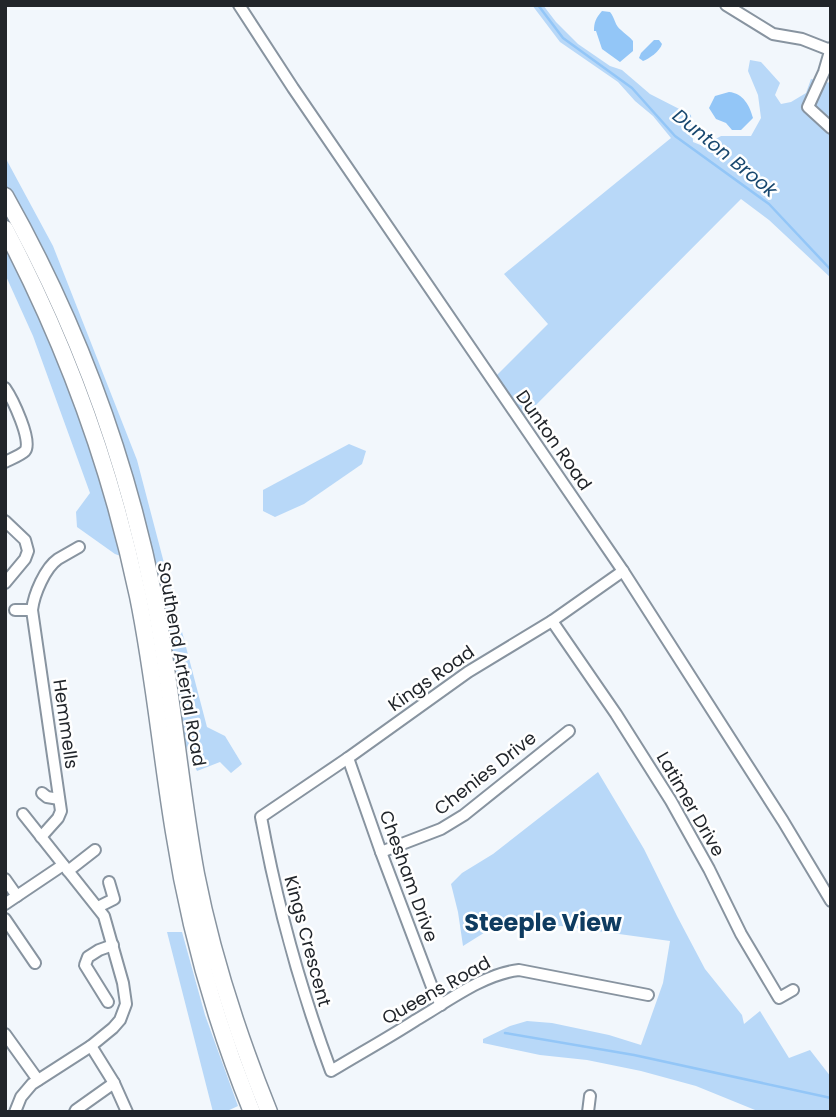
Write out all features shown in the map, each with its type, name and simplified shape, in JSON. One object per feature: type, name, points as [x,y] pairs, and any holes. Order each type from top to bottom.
[{"type":"highway","name":"Southend Arterial Road","points":[[5,196],[30,241],[72,333],[124,478],[154,594],[168,672],[186,812],[210,936],[227,998],[269,1112]]},
{"type":"highway","name":"Southend Arterial Road","points":[[5,229],[38,294],[70,369],[112,494],[145,635],[172,824],[195,942],[234,1069],[252,1112]]},
{"type":"street","name":"Dunton Road","points":[[239,5],[304,105],[623,571],[831,901]]},
{"type":"street","points":[[726,5],[774,34],[802,39],[830,49],[824,72],[808,107],[831,128]]},
{"type":"street","points":[[5,388],[18,414],[27,448],[5,462]]},
{"type":"street","points":[[5,521],[24,540],[28,551],[25,559],[5,583]]},
{"type":"street","name":"Hemmells","points":[[60,799],[32,610],[41,582],[55,561],[79,547]]},
{"type":"street","name":"Kings Road","points":[[261,817],[468,672],[552,621],[623,571]]},
{"type":"street","points":[[15,610],[32,610]]},
{"type":"street","name":"Latimer Drive","points":[[552,621],[671,801],[741,934],[779,998],[793,990]]},
{"type":"street","name":"Chenies Drive","points":[[381,852],[441,829],[464,815],[569,732]]},
{"type":"street","name":"Chesham Drive","points":[[348,758],[381,852],[441,1005]]},
{"type":"street","points":[[41,837],[61,811],[60,799],[47,797],[42,793]]},
{"type":"street","points":[[5,1108],[15,1112],[21,1097],[32,1084],[91,1046],[113,1028],[120,1020],[126,1004],[126,994],[104,916],[23,814]]},
{"type":"street","name":"Kings Crescent","points":[[261,817],[272,877],[289,944],[331,1071]]},
{"type":"street","points":[[5,904],[95,850]]},
{"type":"street","points":[[5,879],[17,896]]},
{"type":"street","points":[[98,907],[114,899],[109,882]]},
{"type":"street","points":[[5,919],[35,963]]},
{"type":"street","points":[[108,1002],[85,965],[88,957],[113,945]]},
{"type":"street","name":"Queens Road","points":[[331,1071],[441,1005],[506,972],[519,970],[648,995]]},
{"type":"street","points":[[5,1034],[38,1080]]},
{"type":"street","points":[[91,1046],[114,1083],[127,1112]]},
{"type":"street","points":[[75,1112],[114,1083]]},
{"type":"street","points":[[589,1112],[590,1096]]},
{"type":"shaded area","points":[[532,5],[543,5],[578,44],[610,66],[622,70],[650,94],[691,115],[693,142],[703,146],[721,136],[751,136],[761,118],[758,95],[748,71],[750,60],[761,62],[780,83],[775,95],[781,104],[791,102],[806,93],[811,79],[831,83],[831,278],[769,220],[741,199],[520,421],[492,380],[548,324],[504,274],[671,138],[618,82],[560,42]]},
{"type":"shaded area","points":[[602,11],[610,12],[619,28],[633,41],[633,51],[620,62],[602,49],[594,31],[596,20]]},
{"type":"shaded area","points":[[654,40],[659,40],[661,47],[643,61],[639,58],[641,53]]},
{"type":"shaded area","points":[[729,92],[742,98],[752,113],[753,118],[741,130],[732,130],[726,123],[716,119],[709,108],[715,96]]},
{"type":"shaded area","points":[[5,157],[53,246],[137,460],[207,727],[225,736],[242,764],[231,773],[220,762],[197,771],[186,746],[153,568],[115,554],[77,527],[76,512],[90,493],[33,336],[5,274]]},
{"type":"shaded area","points":[[349,444],[366,451],[362,464],[304,504],[275,517],[263,511],[263,490]]},
{"type":"shaded area","points":[[598,772],[644,849],[705,969],[742,1015],[744,1024],[760,1011],[789,1058],[810,1050],[831,1077],[831,1112],[760,1112],[696,1086],[641,1071],[483,1043],[483,1039],[527,1021],[552,1023],[609,1035],[641,1045],[663,983],[670,941],[517,920],[495,926],[463,946],[451,884]]},
{"type":"shaded area","points":[[167,932],[182,932],[205,1015],[238,1106],[225,1112],[213,1112]]},
{"type":"waterway","name":"Dunton Brook","points":[[538,5],[563,38],[632,88],[675,136],[769,204],[831,270]]},
{"type":"waterway","points":[[505,1033],[634,1055],[831,1098]]},
{"type":"district","name":"Steeple View","points":[[543,922]]}]
